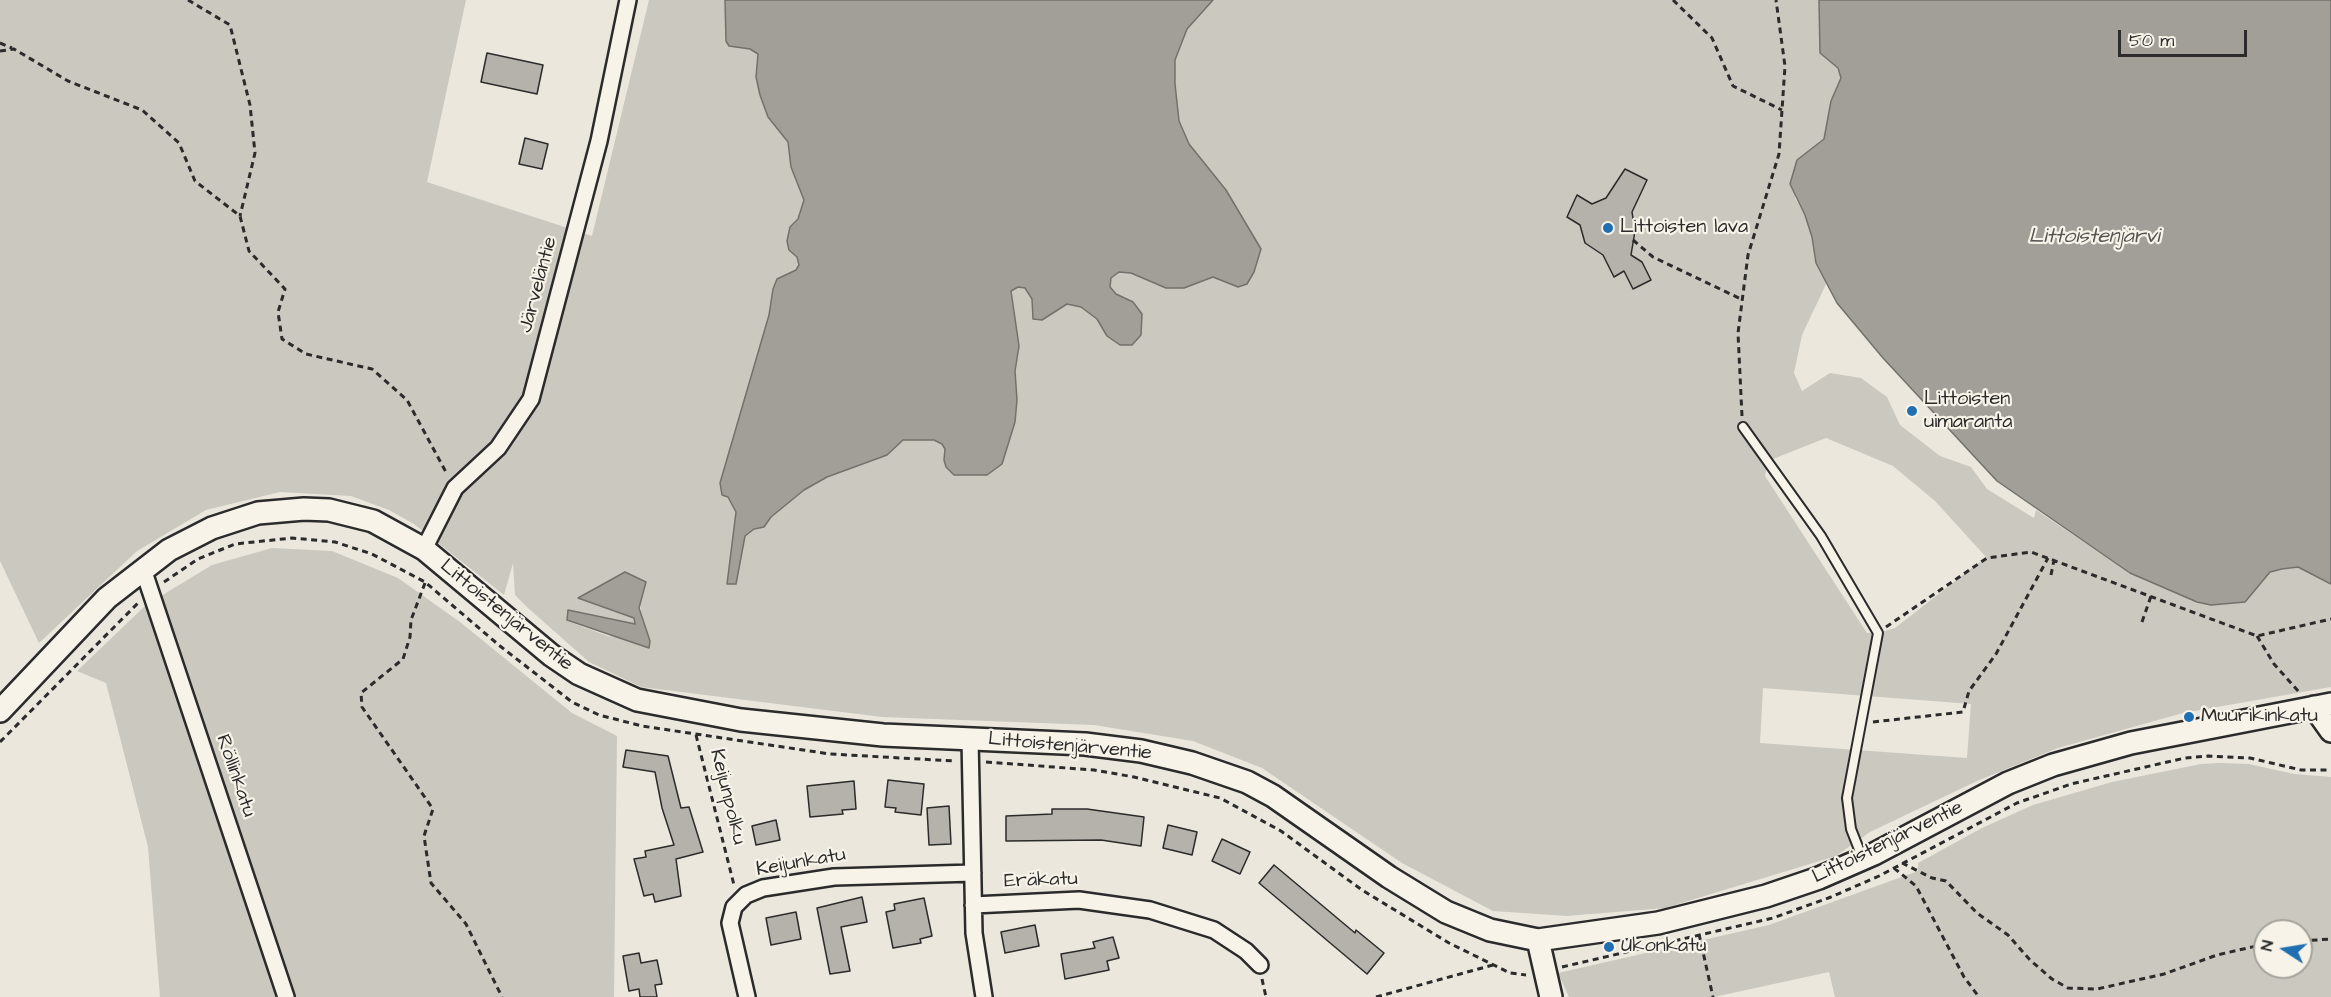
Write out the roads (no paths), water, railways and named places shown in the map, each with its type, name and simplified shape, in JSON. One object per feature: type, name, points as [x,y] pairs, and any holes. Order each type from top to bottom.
[{"type":"street","name":"Järveläntie","points":[[424,549],[454,488],[498,448],[531,399],[599,141],[628,0]]},
{"type":"street","name":"Littoistenjärventie","points":[[0,711],[107,598],[169,550],[212,528],[258,513],[303,509],[329,510],[373,521],[424,549],[551,655],[579,674],[637,700],[741,720],[883,735],[1115,747],[1168,756],[1224,773],[1273,796],[1396,882],[1446,912],[1490,930],[1538,940],[1658,923],[1766,896],[1819,878],[1863,858],[2008,783],[2053,765],[2131,743],[2322,706]]},
{"type":"street","name":"Röllinkatu","points":[[143,569],[286,997]]},
{"type":"street","points":[[2322,706],[2331,731]]},
{"type":"street","points":[[970,739],[973,905],[976,951],[984,997]]},
{"type":"street","name":"Keijunkatu","points":[[747,997],[730,932],[731,914],[740,901],[763,888],[834,877],[973,873]]},
{"type":"street","name":"Eräkatu","points":[[973,905],[1078,900],[1150,910],[1214,930],[1246,951],[1260,965]]},
{"type":"street","points":[[1538,940],[1551,997]]},
{"type":"lane","points":[[1743,427],[1821,536],[1878,633],[1847,798],[1851,829],[1863,858]]},
{"type":"water","points":[[725,0],[1213,0],[1187,29],[1175,60],[1179,121],[1189,144],[1226,190],[1261,249],[1254,272],[1247,284],[1238,287],[1213,277],[1184,288],[1166,288],[1131,273],[1119,272],[1111,278],[1110,287],[1116,294],[1133,302],[1142,314],[1141,335],[1132,345],[1120,345],[1107,336],[1097,319],[1081,307],[1067,304],[1042,320],[1033,319],[1032,299],[1025,288],[1018,287],[1011,291],[1019,346],[1015,371],[1017,400],[1015,422],[1002,464],[987,475],[954,475],[946,467],[945,449],[942,444],[934,440],[903,440],[887,455],[827,477],[804,490],[771,517],[764,527],[754,529],[745,536],[736,584],[727,584],[736,512],[728,497],[722,495],[720,483],[769,315],[773,289],[777,279],[796,270],[799,265],[797,257],[789,250],[787,241],[790,227],[798,219],[804,200],[791,167],[788,142],[768,117],[760,95],[756,77],[758,54],[750,49],[729,46],[726,41]]},
{"type":"water","name":"Littoistenjärvi","points":[[1819,0],[2331,0],[2331,584],[2298,567],[2282,569],[2270,572],[2245,602],[2211,605],[2197,602],[2130,573],[1997,481],[1883,358],[1837,303],[1816,263],[1812,237],[1805,215],[1790,184],[1797,160],[1824,139],[1831,101],[1841,78],[1838,68],[1820,53]]},
{"type":"water","points":[[625,572],[646,582],[639,608],[650,641],[649,648],[567,620],[568,610],[635,624],[634,618],[578,598]]},
{"type":"place","name":"Littoisten lava","points":[[1608,228]]},
{"type":"place","name":"Littoisten uimaranta","points":[[1912,411]]},
{"type":"place","name":"Muurikinkatu","points":[[2189,717]]},
{"type":"place","name":"Ukonkatu","points":[[1609,947]]}]
